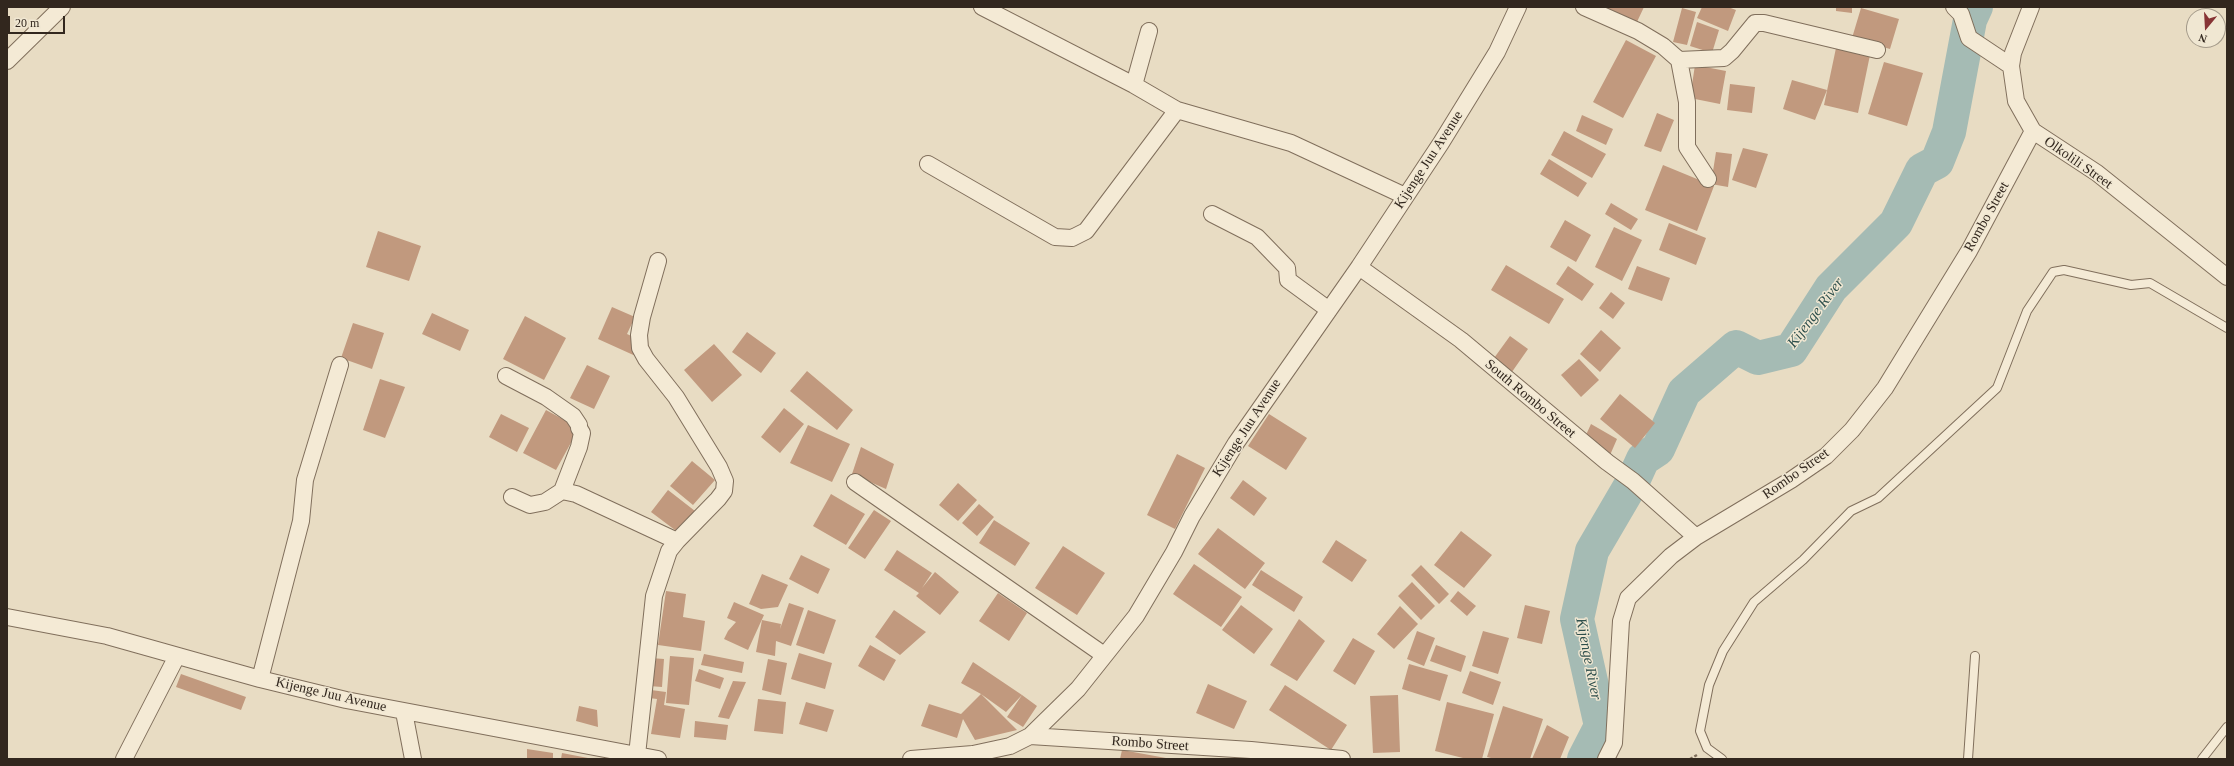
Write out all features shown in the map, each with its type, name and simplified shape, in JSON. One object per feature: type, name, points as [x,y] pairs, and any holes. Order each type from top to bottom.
[{"type":"street","points":[[7,61],[62,7]]},
{"type":"street","points":[[982,7],[1134,85],[1177,110],[1291,144],[1405,196]]},
{"type":"street","name":"Kijenge Juu Avenue","points":[[911,759],[973,754],[1010,746],[1030,736],[1078,689],[1136,616],[1174,552],[1192,516],[1236,443],[1359,267],[1405,196],[1442,143],[1497,52],[1518,7]]},
{"type":"street","points":[[1584,7],[1638,31],[1663,46],[1679,60],[1687,102],[1687,147],[1708,179]]},
{"type":"street","points":[[1954,7],[1961,14],[1969,38],[2006,63]]},
{"type":"street","name":"Olkolili Street","points":[[2031,7],[2013,53],[2006,63],[2016,101],[2033,131],[2097,174],[2227,277]]},
{"type":"street","points":[[1679,60],[1724,58],[1732,51],[1755,23],[1764,22],[1878,50]]},
{"type":"street","points":[[1134,85],[1149,31]]},
{"type":"street","points":[[928,164],[1054,237],[1072,238],[1086,231],[1177,110]]},
{"type":"street","name":"Rombo Street","points":[[1606,759],[1614,743],[1621,621],[1628,598],[1670,556],[1696,537],[1791,480],[1826,456],[1852,430],[1885,388],[1969,251],[2033,131]]},
{"type":"street","points":[[1212,214],[1257,236],[1287,268],[1288,280],[1329,310]]},
{"type":"street","points":[[638,755],[654,596],[669,552],[677,541],[718,499],[724,491],[725,481],[719,467],[676,397],[646,359],[640,348],[639,335],[642,317],[658,261]]},
{"type":"street","name":"South Rombo Street","points":[[1359,267],[1461,340],[1607,462],[1633,481],[1696,537]]},
{"type":"street","points":[[260,679],[301,521],[305,480],[340,364]]},
{"type":"street","points":[[506,376],[546,397],[573,416],[579,424],[579,428],[582,433],[579,447],[562,491],[545,502],[530,505],[512,497]]},
{"type":"street","points":[[855,482],[1104,655]]},
{"type":"street","points":[[562,491],[576,494],[677,541]]},
{"type":"street","name":"Kijenge Juu Avenue","points":[[7,617],[107,636],[260,679],[404,712],[658,759]]},
{"type":"street","points":[[124,759],[177,656]]},
{"type":"street","points":[[404,712],[413,759]]},
{"type":"street","name":"Rombo Street","points":[[1030,736],[1251,750],[1342,759]]},
{"type":"lane","points":[[1722,759],[1707,748],[1700,731],[1708,693],[1723,651],[1754,602],[1803,560],[1851,511],[1878,498],[1993,392],[2002,377],[2027,311],[2053,272],[2064,270],[2131,285],[2150,283],[2227,328]]},
{"type":"lane","points":[[1968,759],[1975,656]]},
{"type":"lane","points":[[2202,759],[2227,727]]},
{"type":"building","points":[[1606,7],[1644,7],[1636,24]]},
{"type":"building","points":[[1702,7],[1728,7],[1736,10],[1728,31],[1697,18]]},
{"type":"building","points":[[1836,7],[1852,7],[1852,13],[1836,11]]},
{"type":"building","points":[[1682,8],[1696,12],[1687,45],[1673,42]]},
{"type":"building","points":[[1861,8],[1899,19],[1890,49],[1852,38]]},
{"type":"building","points":[[1697,22],[1719,30],[1712,53],[1690,46]]},
{"type":"building","points":[[1626,40],[1656,56],[1623,118],[1593,102]]},
{"type":"building","points":[[1836,48],[1870,55],[1858,113],[1824,105]]},
{"type":"building","points":[[1884,62],[1923,73],[1907,126],[1868,114]]},
{"type":"building","points":[[1695,65],[1726,71],[1720,104],[1690,98]]},
{"type":"building","points":[[1792,80],[1827,90],[1815,120],[1783,109]]},
{"type":"building","points":[[1730,84],[1755,87],[1752,113],[1727,110]]},
{"type":"building","points":[[1657,113],[1674,120],[1661,152],[1644,146]]},
{"type":"building","points":[[1582,115],[1613,129],[1606,145],[1576,131]]},
{"type":"building","points":[[1564,131],[1606,154],[1592,178],[1551,155]]},
{"type":"building","points":[[1743,148],[1768,154],[1756,188],[1732,180]]},
{"type":"building","points":[[1716,152],[1732,154],[1728,187],[1711,184]]},
{"type":"building","points":[[1549,159],[1587,183],[1578,197],[1540,174]]},
{"type":"building","points":[[1663,165],[1714,186],[1697,231],[1645,210]]},
{"type":"building","points":[[1611,203],[1638,219],[1631,230],[1605,214]]},
{"type":"building","points":[[1565,220],[1591,235],[1576,262],[1550,247]]},
{"type":"building","points":[[1669,223],[1706,238],[1696,265],[1659,250]]},
{"type":"building","points":[[1614,227],[1642,240],[1622,281],[1595,267]]},
{"type":"building","points":[[378,231],[421,246],[409,281],[366,267]]},
{"type":"building","points":[[1506,265],[1564,299],[1549,324],[1491,290]]},
{"type":"building","points":[[1568,266],[1594,284],[1582,301],[1556,284]]},
{"type":"building","points":[[1637,266],[1670,278],[1662,301],[1628,289]]},
{"type":"building","points":[[1611,292],[1625,303],[1613,319],[1599,308]]},
{"type":"building","points":[[612,307],[635,317],[627,334],[647,343],[640,358],[598,339]]},
{"type":"building","points":[[432,313],[469,330],[460,351],[422,334]]},
{"type":"building","points":[[525,316],[566,338],[544,380],[503,359]]},
{"type":"building","points":[[353,323],[384,333],[372,369],[341,358]]},
{"type":"building","points":[[1601,330],[1621,348],[1600,372],[1580,354]]},
{"type":"building","points":[[747,332],[776,353],[761,373],[732,352]]},
{"type":"building","points":[[1510,336],[1528,349],[1507,379],[1489,365]]},
{"type":"building","points":[[714,344],[742,375],[712,402],[684,370]]},
{"type":"building","points":[[1579,359],[1599,380],[1581,397],[1561,375]]},
{"type":"building","points":[[587,365],[610,376],[594,409],[570,398]]},
{"type":"building","points":[[807,371],[853,410],[837,430],[790,391]]},
{"type":"building","points":[[380,379],[405,387],[385,438],[363,430]]},
{"type":"building","points":[[1620,394],[1655,423],[1635,448],[1600,419]]},
{"type":"building","points":[[784,408],[804,424],[780,453],[761,437]]},
{"type":"building","points":[[546,410],[579,428],[556,470],[523,453]]},
{"type":"building","points":[[501,414],[529,428],[517,452],[489,437]]},
{"type":"building","points":[[1269,414],[1307,438],[1286,470],[1248,446]]},
{"type":"building","points":[[1591,424],[1617,439],[1607,462],[1581,446]]},
{"type":"building","points":[[808,425],[850,444],[832,482],[790,463]]},
{"type":"building","points":[[861,447],[894,464],[886,489],[852,474]]},
{"type":"building","points":[[1177,454],[1205,468],[1175,529],[1147,515]]},
{"type":"building","points":[[692,461],[715,480],[693,505],[670,486]]},
{"type":"building","points":[[1243,480],[1267,498],[1254,516],[1230,498]]},
{"type":"building","points":[[958,483],[977,500],[958,521],[939,505]]},
{"type":"building","points":[[668,490],[695,511],[679,533],[651,512]]},
{"type":"building","points":[[831,494],[865,514],[846,545],[813,526]]},
{"type":"building","points":[[979,504],[994,517],[977,536],[962,523]]},
{"type":"building","points":[[874,510],[891,521],[865,559],[848,548]]},
{"type":"building","points":[[994,520],[1030,543],[1015,566],[979,543]]},
{"type":"building","points":[[1218,528],[1265,563],[1245,589],[1198,554]]},
{"type":"building","points":[[1461,531],[1492,555],[1464,588],[1434,565]]},
{"type":"building","points":[[1336,540],[1367,560],[1352,582],[1322,562]]},
{"type":"building","points":[[1063,546],[1105,573],[1077,615],[1035,588]]},
{"type":"building","points":[[897,550],[932,573],[922,588],[935,572],[959,592],[940,615],[916,596],[919,593],[884,570]]},
{"type":"building","points":[[801,555],[830,569],[818,594],[789,579]]},
{"type":"building","points":[[1194,564],[1242,597],[1221,627],[1173,594]]},
{"type":"building","points":[[1421,565],[1449,594],[1439,604],[1411,575]]},
{"type":"building","points":[[1261,570],[1303,597],[1294,612],[1252,585]]},
{"type":"building","points":[[762,574],[788,585],[778,607],[761,609],[749,604]]},
{"type":"building","points":[[1412,582],[1435,606],[1421,620],[1398,596]]},
{"type":"building","points":[[666,591],[686,594],[683,617],[705,621],[701,651],[658,645]]},
{"type":"building","points":[[1458,591],[1476,606],[1467,616],[1450,601]]},
{"type":"building","points":[[998,593],[1027,613],[1009,641],[979,621]]},
{"type":"building","points":[[734,602],[764,615],[748,650],[724,639],[728,631],[736,622],[727,618]]},
{"type":"building","points":[[789,603],[804,608],[791,646],[776,641],[775,656],[756,652],[762,620],[781,624],[780,629]]},
{"type":"building","points":[[1241,605],[1273,629],[1254,654],[1222,630]]},
{"type":"building","points":[[1525,605],[1550,611],[1542,644],[1517,638]]},
{"type":"building","points":[[1400,606],[1418,624],[1394,649],[1377,634]]},
{"type":"building","points":[[808,610],[836,620],[824,654],[796,645]]},
{"type":"building","points":[[894,610],[926,632],[900,655],[875,637]]},
{"type":"building","points":[[1299,619],[1325,641],[1297,681],[1270,665]]},
{"type":"building","points":[[1417,631],[1435,638],[1424,666],[1407,659]]},
{"type":"building","points":[[1483,631],[1509,638],[1498,674],[1472,666]]},
{"type":"building","points":[[1353,638],[1375,651],[1355,685],[1333,671]]},
{"type":"building","points":[[870,645],[896,660],[884,681],[858,666]]},
{"type":"building","points":[[1436,645],[1466,656],[1461,672],[1430,661]]},
{"type":"building","points":[[799,653],[832,663],[825,689],[791,679]]},
{"type":"building","points":[[704,654],[744,662],[742,673],[701,665]]},
{"type":"building","points":[[670,656],[694,658],[689,705],[666,703]]},
{"type":"building","points":[[651,658],[664,659],[662,687],[649,686]]},
{"type":"building","points":[[768,659],[787,663],[781,695],[762,690]]},
{"type":"building","points":[[973,662],[1022,695],[1006,712],[981,694],[961,683]]},
{"type":"building","points":[[1409,664],[1448,675],[1440,701],[1402,689]]},
{"type":"building","points":[[699,669],[724,678],[720,689],[695,681]]},
{"type":"building","points":[[1470,671],[1501,682],[1493,705],[1462,693]]},
{"type":"building","points":[[181,674],[246,697],[241,710],[176,687]]},
{"type":"building","points":[[733,681],[746,682],[729,719],[718,717]]},
{"type":"building","points":[[1208,684],[1247,701],[1234,729],[1196,713]]},
{"type":"building","points":[[1285,685],[1347,725],[1331,750],[1269,710]]},
{"type":"building","points":[[651,690],[666,692],[664,705],[685,709],[680,738],[651,734],[657,699],[649,698]]},
{"type":"building","points":[[981,694],[1017,730],[975,740],[963,719],[957,738],[921,726],[929,704],[961,714]]},
{"type":"building","points":[[1022,695],[1037,706],[1023,727],[1007,717]]},
{"type":"building","points":[[1398,695],[1400,752],[1373,753],[1370,696]]},
{"type":"building","points":[[758,699],[786,702],[783,734],[754,731]]},
{"type":"building","points":[[806,702],[834,710],[827,732],[799,724]]},
{"type":"building","points":[[1447,702],[1494,714],[1482,759],[1467,759],[1435,751]]},
{"type":"building","points":[[579,706],[597,710],[598,727],[576,721]]},
{"type":"building","points":[[1503,706],[1543,719],[1530,759],[1495,759],[1487,757]]},
{"type":"building","points":[[695,721],[728,725],[726,740],[694,737]]},
{"type":"building","points":[[1547,725],[1569,737],[1560,759],[1532,759]]},
{"type":"building","points":[[527,749],[553,753],[553,759],[527,759]]},
{"type":"building","points":[[1122,750],[1166,758],[1166,759],[1120,759]]},
{"type":"building","points":[[562,753],[588,758],[588,759],[561,759]]},
{"type":"waterway","name":"Kijenge River","points":[[1584,759],[1601,726],[1577,619],[1592,551],[1633,481],[1643,459],[1658,449],[1684,392],[1736,347],[1758,358],[1791,350],[1831,288],[1896,223],[1922,170],[1937,162],[1949,132],[1970,20],[1976,7]]}]
